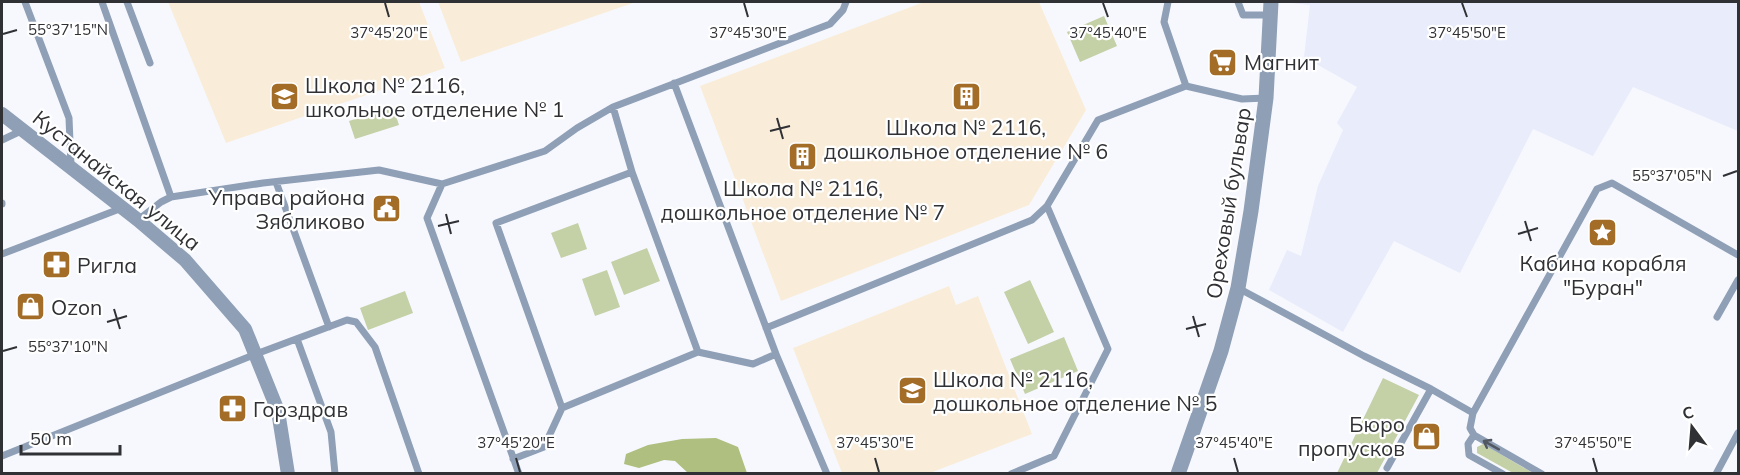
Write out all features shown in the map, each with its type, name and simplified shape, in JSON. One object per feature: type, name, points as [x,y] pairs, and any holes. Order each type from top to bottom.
[{"type":"street","name":"Ореховый бульвар","points":[[1178,474],[1221,351],[1238,288],[1266,98],[1271,8]]},
{"type":"street","name":"Кустанайская улица","points":[[2,114],[138,220],[185,260],[245,329],[278,411],[288,474]]},
{"type":"lane","points":[[25,2],[69,118],[71,169]]},
{"type":"lane","points":[[102,2],[171,197]]},
{"type":"lane","points":[[127,2],[150,63]]},
{"type":"lane","points":[[138,220],[171,197],[276,182],[379,170],[442,184],[546,151],[577,128],[613,107],[830,24],[843,10],[846,2]]},
{"type":"lane","points":[[1168,2],[1164,22],[1186,86]]},
{"type":"lane","points":[[1238,2],[1243,15],[1271,8]]},
{"type":"lane","points":[[674,83],[776,354],[827,474]]},
{"type":"lane","points":[[766,328],[1032,220],[1047,206],[1098,120],[1186,86],[1242,99],[1266,98]]},
{"type":"lane","points":[[613,107],[632,172],[698,352]]},
{"type":"lane","points":[[2,140],[23,130]]},
{"type":"lane","points":[[562,408],[496,223],[632,172]]},
{"type":"lane","points":[[276,182],[329,327]]},
{"type":"lane","points":[[1542,474],[1474,435],[1470,428],[1473,413],[1597,189],[1612,183],[1738,255]]},
{"type":"lane","points":[[442,184],[427,218],[519,474]]},
{"type":"lane","points":[[1011,474],[1054,456],[1108,349],[1047,206]]},
{"type":"lane","points":[[2,254],[122,208]]},
{"type":"lane","points":[[1717,317],[1738,280]]},
{"type":"lane","points":[[1238,288],[1473,413]]},
{"type":"lane","points":[[2,456],[347,320],[357,322],[375,347],[419,474]]},
{"type":"lane","points":[[297,339],[331,432],[335,474]]},
{"type":"lane","points":[[513,459],[544,447],[562,408],[698,352],[753,364],[776,354]]},
{"type":"lane","points":[[1387,468],[1431,389]]},
{"type":"lane","points":[[1716,474],[1738,433]]},
{"type":"lane","points":[[1474,435],[1468,444],[1468,454],[1503,474]]},
{"type":"shaded area","name":"Школа № 2116, школьное отделение № 1","points":[[168,2],[419,2],[445,68],[226,143]]},
{"type":"shaded area","points":[[438,2],[636,2],[461,62]]},
{"type":"shaded area","points":[[924,2],[1039,2],[1086,110],[1029,205],[781,301],[700,86]]},
{"type":"shaded area","points":[[1281,2],[1738,2],[1738,131],[1633,87],[1593,156],[1533,129],[1460,273],[1394,241],[1343,332],[1269,290],[1287,250],[1301,256],[1318,186],[1343,130],[1337,123],[1357,87],[1304,57],[1310,5]]},
{"type":"shaded area","name":"Школа № 2116, дошкольное отделение № 5","points":[[949,286],[956,305],[978,296],[1032,434],[930,473],[842,473],[793,348]]},
{"type":"green space","points":[[1104,16],[1117,46],[1080,62],[1067,32]]},
{"type":"green space","points":[[393,107],[399,125],[355,139],[349,121]]},
{"type":"green space","points":[[578,223],[587,249],[561,258],[551,233]]},
{"type":"green space","points":[[647,248],[660,281],[624,295],[611,262]]},
{"type":"green space","points":[[607,270],[620,307],[595,316],[582,279]]},
{"type":"green space","points":[[1030,280],[1054,332],[1028,344],[1004,292]]},
{"type":"green space","points":[[405,291],[413,313],[368,330],[360,308]]},
{"type":"green space","points":[[1064,337],[1078,371],[1025,394],[1010,359]]},
{"type":"green space","points":[[1383,378],[1419,395],[1377,473],[1337,473]]},
{"type":"green space","points":[[716,438],[738,447],[747,473],[688,473],[675,461],[664,460],[639,468],[624,464],[626,454],[648,445],[682,439]]},
{"type":"green space","points":[[1483,444],[1533,473],[1513,473],[1477,453],[1477,447]]},
{"type":"place","name":"Магнит","points":[[1223,62]]},
{"type":"place","name":"Школа № 2116, дошкольное отделение № 6","points":[[966,96]]},
{"type":"place","name":"Школа № 2116, школьное отделение № 1","points":[[284,97]]},
{"type":"place","name":"Школа № 2116, дошкольное отделение № 7","points":[[803,157]]},
{"type":"place","name":"Управа района Зябликово","points":[[386,209]]},
{"type":"place","name":"Кабина корабля \"Буран\"","points":[[1603,232]]},
{"type":"place","name":"Ригла","points":[[56,265]]},
{"type":"place","name":"Ozon","points":[[30,307]]},
{"type":"place","name":"Школа № 2116, дошкольное отделение № 5","points":[[912,391]]},
{"type":"place","name":"Горздрав","points":[[232,409]]},
{"type":"place","name":"Бюро пропусков","points":[[1426,436]]}]
